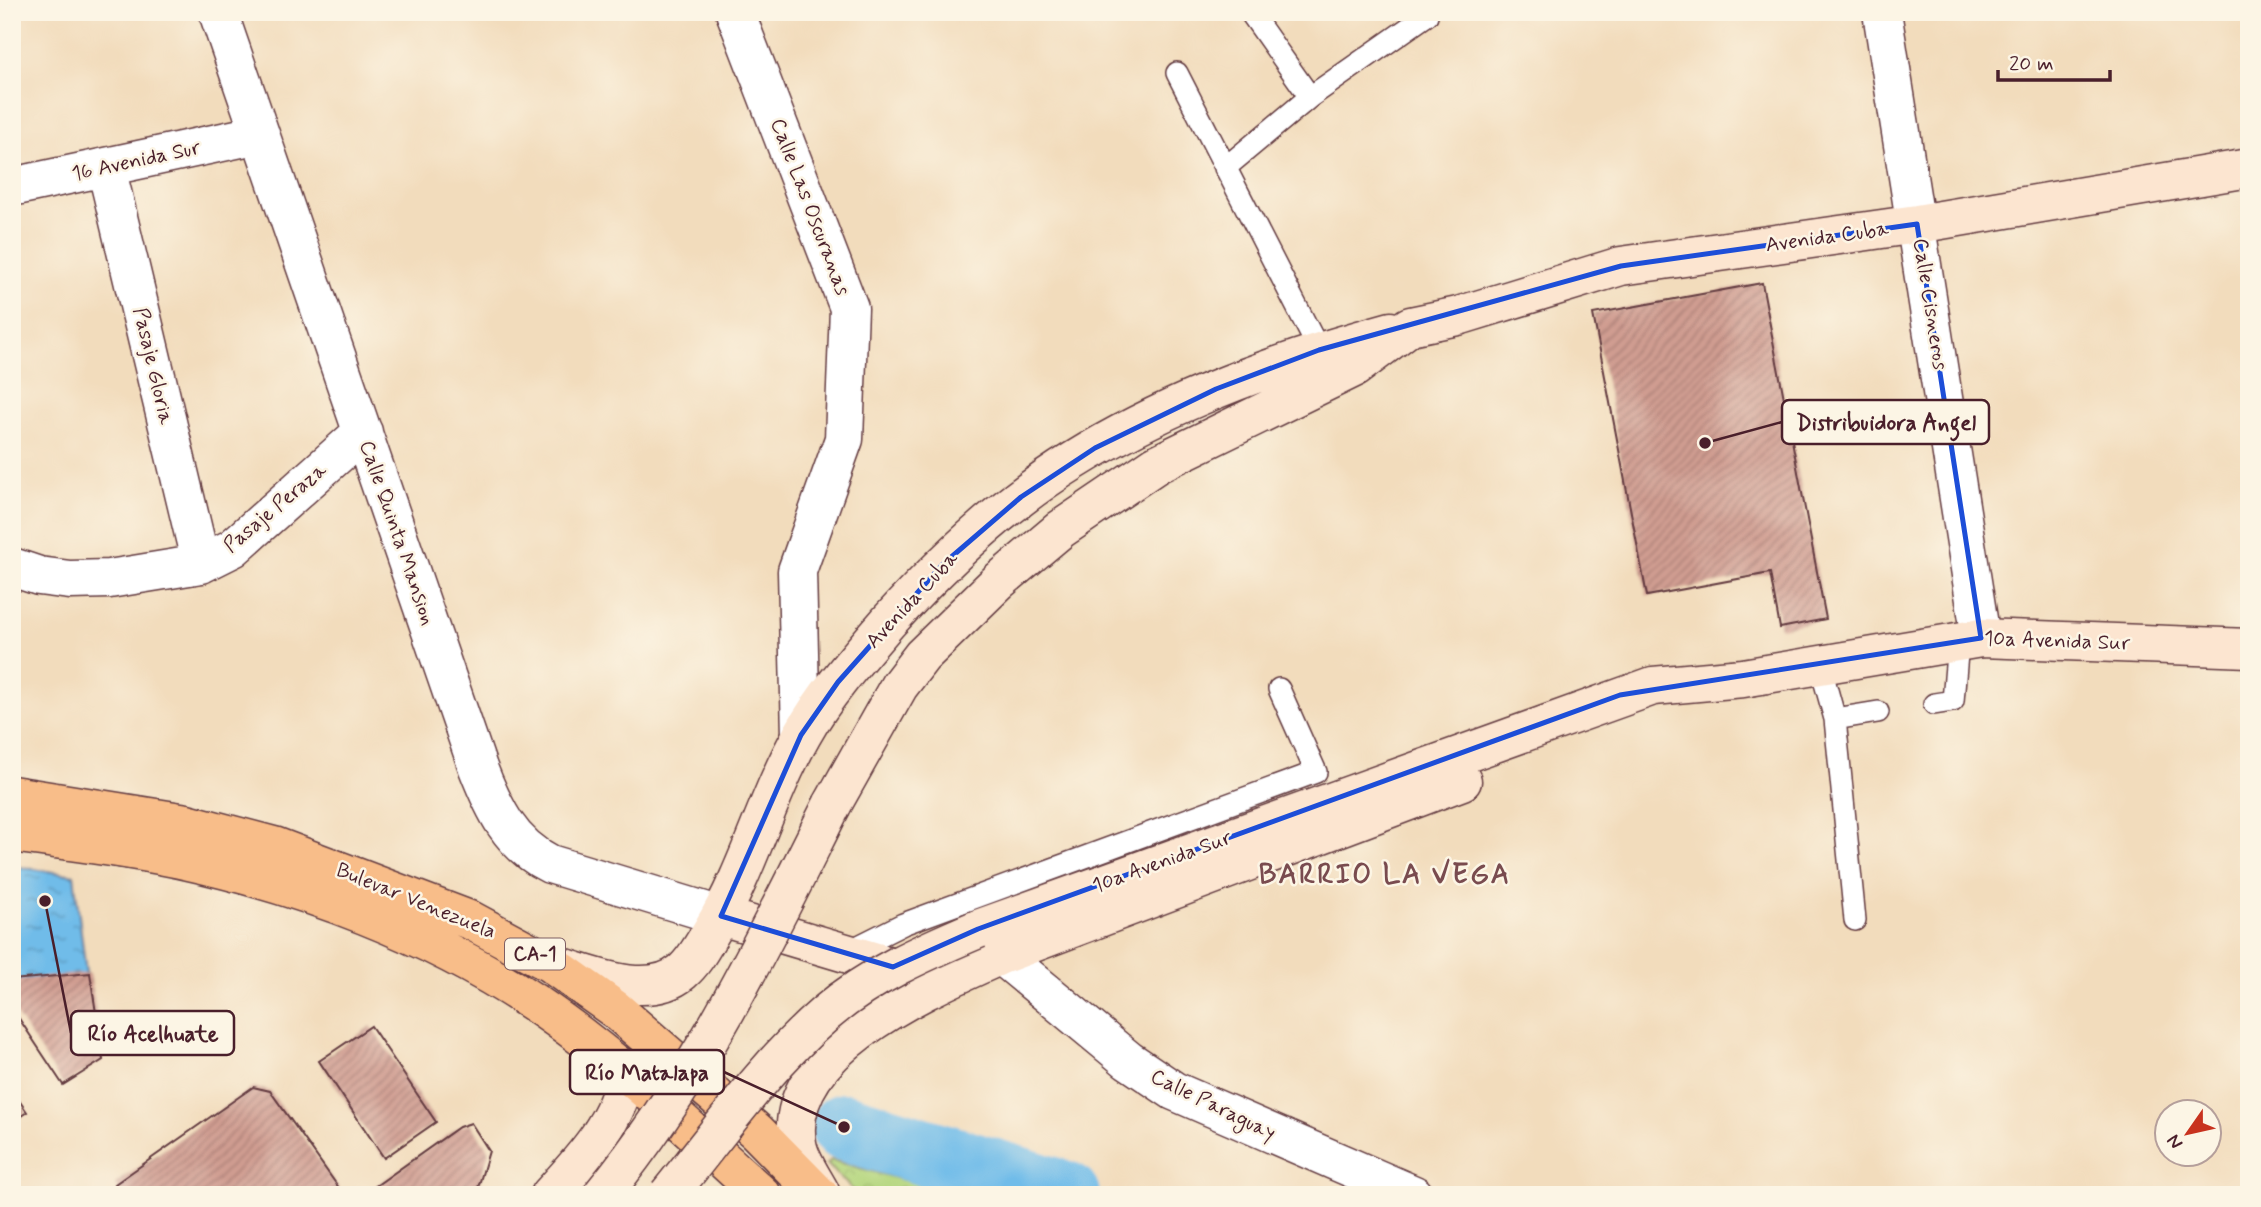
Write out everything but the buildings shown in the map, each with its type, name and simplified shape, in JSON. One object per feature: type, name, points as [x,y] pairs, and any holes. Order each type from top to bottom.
[{"type":"highway","name":"Bulevar Venezuela","points":[[12,795],[183,841],[446,951],[535,1004],[626,1072],[762,1195]]},
{"type":"highway","name":"Bulevar Venezuela","points":[[12,833],[274,846],[472,921],[550,963],[616,1010],[757,1132],[820,1195]]},
{"type":"main road","name":"Avenida Cuba","points":[[550,963],[599,978],[639,985],[666,980],[680,974],[721,916],[801,735],[838,682],[909,600],[942,565],[1021,497],[1095,448],[1216,389],[1319,350],[1458,316],[1620,266],[1917,224],[2249,168]]},
{"type":"main road","name":"Avenida Cuba","points":[[603,1195],[646,1139],[707,1048],[832,805],[899,686],[922,656],[999,582],[1061,529],[1157,464],[1354,368],[1410,326]]},
{"type":"main road","name":"10a Avenida Sur","points":[[668,1195],[777,1062],[825,1014],[894,966],[990,942],[1620,695],[1653,686],[1743,678],[1969,640],[2249,648]]},
{"type":"main road","points":[[721,916],[943,982]]},
{"type":"main road","name":"10a Avenida Sur","points":[[820,1195],[797,1146],[799,1105],[818,1071],[859,1031],[943,982],[990,942]]},
{"type":"main road","points":[[550,1195],[609,1123],[621,1095],[626,1072]]},
{"type":"main road","points":[[570,1195],[594,1191],[603,1195]]},
{"type":"street","name":"Calle Quinta Mansion","points":[[218,12],[478,768],[507,829],[526,849],[551,864],[721,916]]},
{"type":"street","name":"Calle Las Oscuranas","points":[[735,12],[849,308],[844,439],[797,571],[801,735]]},
{"type":"street","name":"Calle Cisneros","points":[[1882,12],[1917,224],[1969,640]]},
{"type":"street","name":"16 Avenida Sur","points":[[12,187],[260,134]]},
{"type":"street","name":"Pasaje Gloria","points":[[106,167],[201,564]]},
{"type":"street","name":"Pasaje Peraza","points":[[12,567],[39,576],[70,580],[109,579],[201,564],[233,548],[363,432]]},
{"type":"street","name":"Calle Paraguay","points":[[990,942],[1128,1060],[1174,1091],[1414,1195]]},
{"type":"lane","points":[[1250,12],[1310,97]]},
{"type":"lane","points":[[1225,168],[1310,97],[1427,15],[1425,12]]},
{"type":"lane","points":[[1177,73],[1319,350]]},
{"type":"lane","points":[[1934,704],[1953,701],[1969,640]]},
{"type":"lane","points":[[1820,665],[1835,719],[1855,920]]},
{"type":"lane","points":[[845,953],[916,919],[1316,772],[1279,689]]},
{"type":"lane","points":[[1835,719],[1878,712]]},
{"type":"highlighted area","points":[[1917,224],[1981,638],[1620,695],[978,929],[893,967],[721,916],[801,735],[838,682],[942,565],[1021,497],[1095,448],[1216,389],[1319,350],[1621,266]]},
{"type":"green space","points":[[831,1160],[958,1195],[858,1195],[827,1164]]},
{"type":"water","points":[[12,866],[74,875],[87,981],[12,984]]},
{"type":"waterway","points":[[844,1127],[1066,1195]]},
{"type":"place","name":"Distribuidora Angel","points":[[1705,443]]},
{"type":"place","name":"Río Acelhuate","points":[[45,901]]},
{"type":"place","name":"Río Matalapa","points":[[844,1127]]},
{"type":"district","name":"BARRIO LA VEGA","points":[[1385,875]]}]
